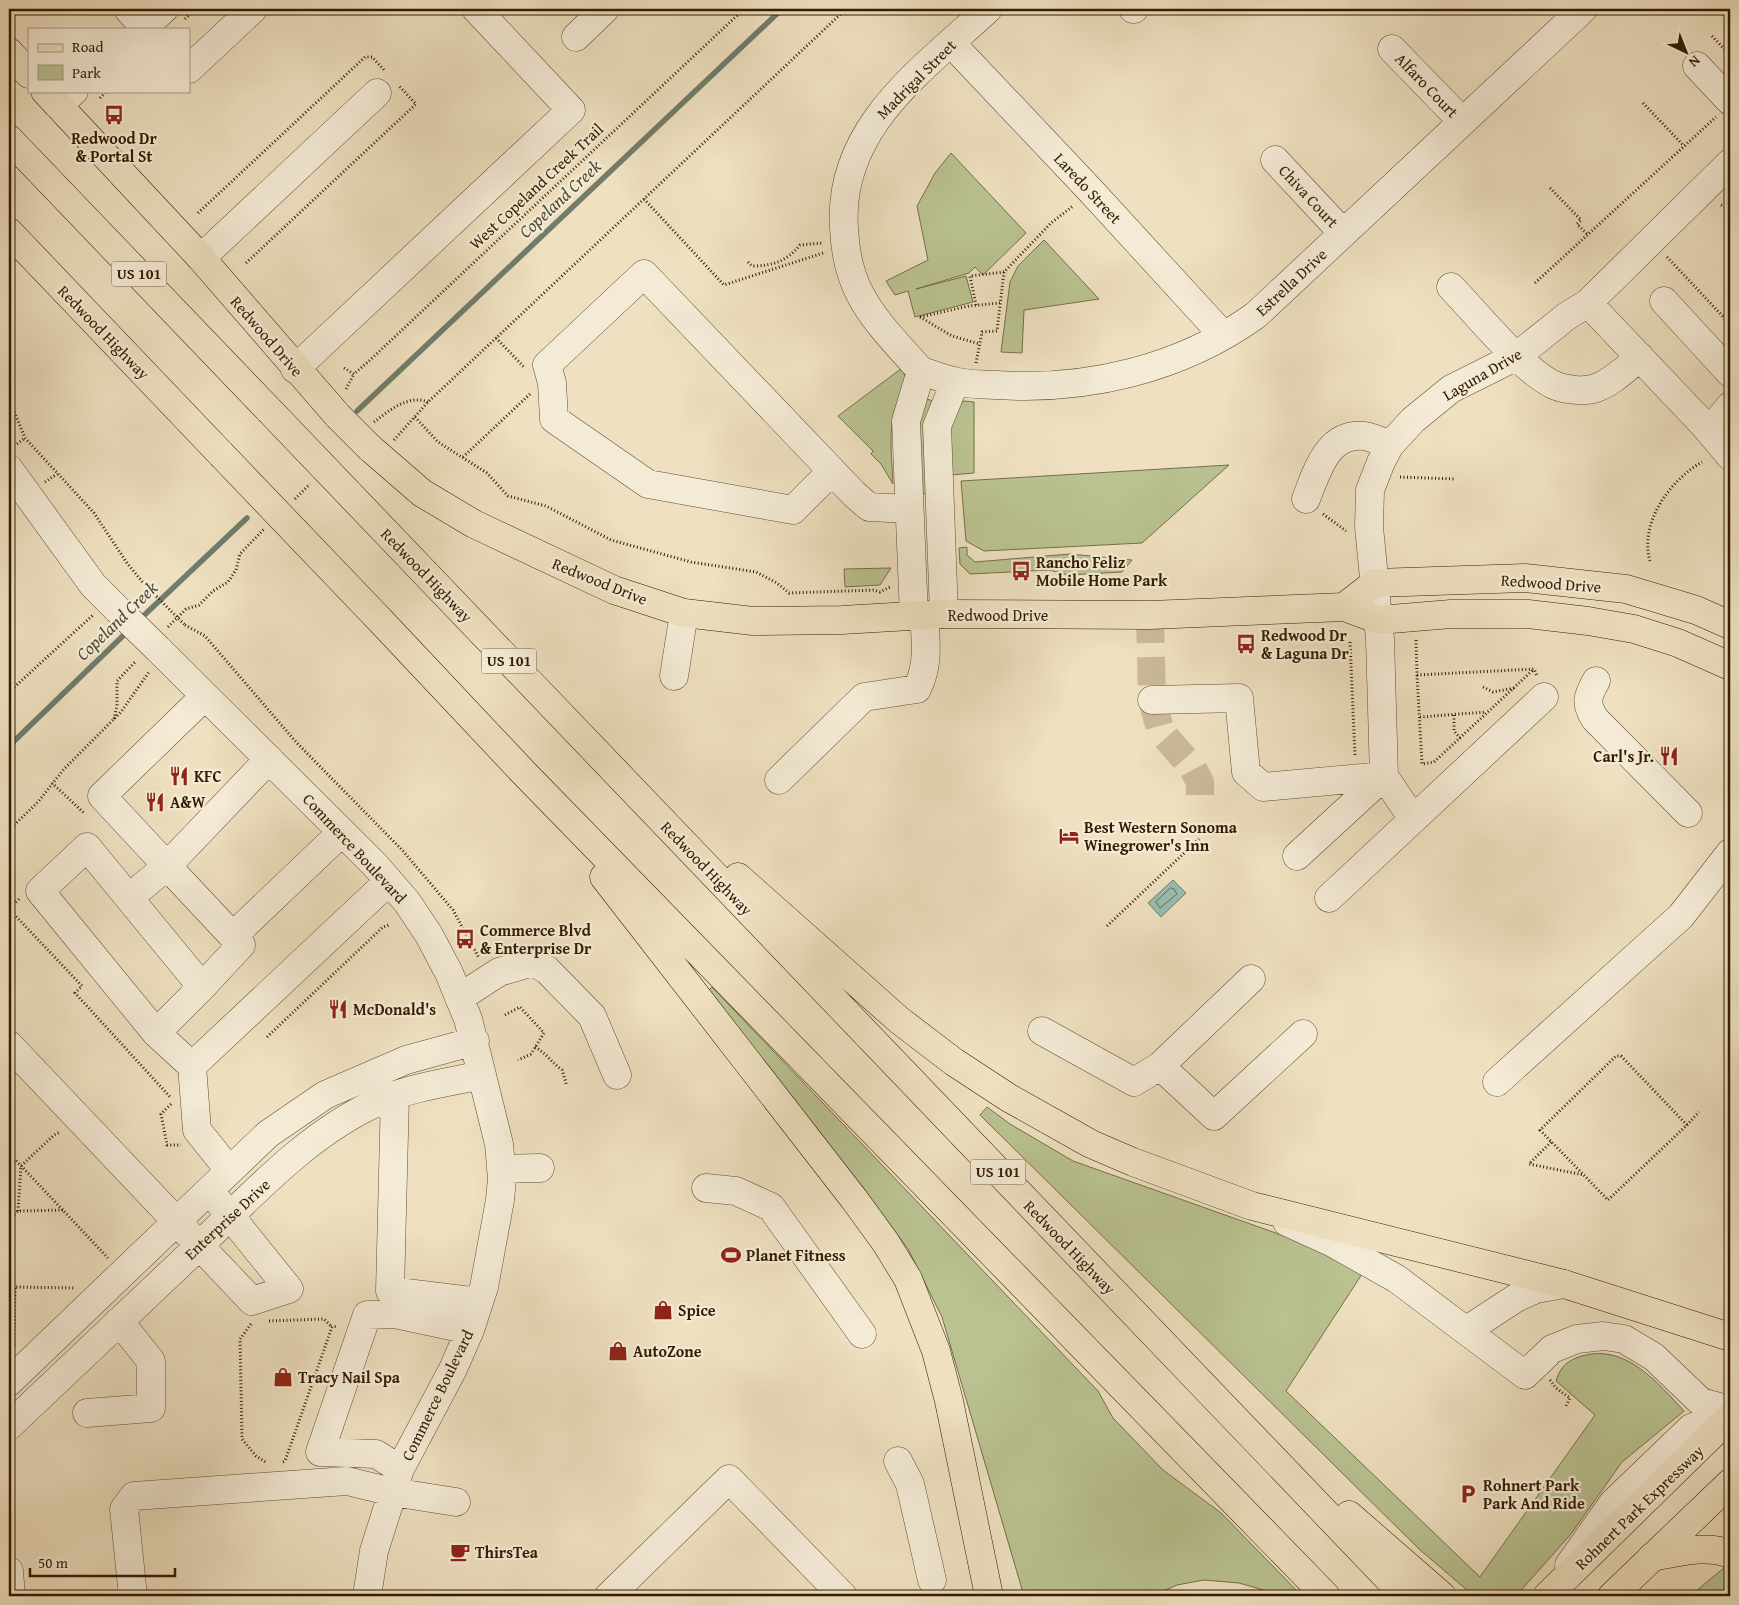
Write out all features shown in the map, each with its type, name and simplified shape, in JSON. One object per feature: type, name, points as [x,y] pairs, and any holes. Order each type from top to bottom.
[{"type":"main road","points":[[9,52],[28,73]]},
{"type":"main road","name":"Redwood Drive","points":[[59,96],[295,369],[338,416],[374,443],[422,493],[474,524],[614,590],[684,613],[753,621],[927,616],[1150,615],[1344,607],[1379,620],[1451,614],[1528,614],[1634,629],[1670,640],[1730,666]]},
{"type":"main road","name":"Redwood Highway","points":[[9,139],[1405,1596]]},
{"type":"main road","name":"Redwood Highway","points":[[9,232],[524,772],[1326,1596]]},
{"type":"main road","name":"Redwood Drive","points":[[1375,583],[1525,578],[1626,589],[1696,610],[1730,624]]},
{"type":"main road","points":[[1344,607],[1375,583]]},
{"type":"main road","points":[[591,747],[899,1020],[954,1062],[1009,1098],[1091,1144],[1133,1162],[1252,1206],[1564,1284],[1730,1336]]},
{"type":"main road","points":[[524,772],[854,1199],[886,1243],[908,1279],[936,1351],[949,1401],[989,1596]]},
{"type":"main road","points":[[1226,1410],[1442,1596]]},
{"type":"main road","name":"Rohnert Park Expressway","points":[[1547,1596],[1730,1414]]},
{"type":"main road","points":[[1612,1596],[1730,1483]]},
{"type":"main road","points":[[1652,1557],[1696,1550],[1721,1550],[1730,1554]]},
{"type":"street","points":[[190,68],[252,9]]},
{"type":"street","points":[[295,369],[571,110],[476,9]]},
{"type":"street","points":[[576,37],[606,9]]},
{"type":"street","name":"Madrigal Street","points":[[921,371],[871,312],[859,293],[845,243],[843,216],[847,179],[858,148],[878,114],[914,77],[988,9]]},
{"type":"street","name":"Estrella Drive","points":[[921,371],[965,375],[1034,386],[1105,379],[1150,368],[1192,352],[1223,335],[1256,315],[1579,10]]},
{"type":"street","name":"Laredo Street","points":[[951,43],[1091,191],[1223,335]]},
{"type":"street","name":"Alfaro Court","points":[[1392,49],[1462,122]]},
{"type":"street","points":[[1696,66],[1725,107]]},
{"type":"street","points":[[201,258],[377,93]]},
{"type":"street","name":"Chiva Court","points":[[1275,160],[1343,233]]},
{"type":"street","name":"Laguna Drive","points":[[1384,776],[1384,707],[1379,620],[1369,527],[1370,490],[1390,445],[1413,420],[1451,389],[1517,356],[1567,316],[1588,303],[1730,163]]},
{"type":"street","points":[[831,472],[793,510],[648,484],[554,419],[552,383],[547,365],[644,274],[831,472],[869,507],[909,509]]},
{"type":"street","points":[[1451,287],[1517,356],[1555,386],[1570,389],[1594,389],[1608,382],[1640,356]]},
{"type":"street","points":[[1664,301],[1730,373]]},
{"type":"street","points":[[1588,303],[1640,356],[1730,455]]},
{"type":"street","points":[[921,371],[906,421],[909,509],[927,616]]},
{"type":"street","points":[[779,780],[864,697],[917,689],[924,675],[937,426],[965,375]]},
{"type":"street","points":[[1709,430],[1730,406]]},
{"type":"street","points":[[1306,499],[1324,455],[1343,438],[1364,436],[1390,445]]},
{"type":"street","name":"Commerce Boulevard","points":[[12,467],[93,585],[342,832],[407,902],[429,935],[449,973],[475,1041],[499,1144],[501,1169],[500,1200],[479,1302],[470,1330],[453,1369],[396,1480],[371,1565],[367,1596]]},
{"type":"street","points":[[674,676],[684,613]]},
{"type":"street","points":[[1596,681],[1586,698],[1588,709],[1688,813]]},
{"type":"street","points":[[156,1033],[241,945],[102,796],[205,696]]},
{"type":"street","points":[[1152,700],[1239,698],[1246,772],[1262,788],[1384,776]]},
{"type":"street","points":[[1329,898],[1544,698]]},
{"type":"street","points":[[128,898],[167,866],[269,759]]},
{"type":"street","points":[[1384,776],[1413,820]]},
{"type":"street","points":[[1297,856],[1384,776]]},
{"type":"street","points":[[233,936],[342,832]]},
{"type":"street","points":[[202,986],[86,847],[40,891],[156,1033],[192,1066],[197,1130],[229,1170]]},
{"type":"street","points":[[1497,1082],[1682,916],[1730,853]]},
{"type":"street","points":[[192,1066],[389,881]]},
{"type":"street","points":[[459,998],[499,972],[533,962],[547,970],[592,1016],[617,1075]]},
{"type":"street","points":[[1042,1032],[1134,1082],[1160,1066],[1251,979]]},
{"type":"street","points":[[1160,1066],[1214,1116],[1303,1034]]},
{"type":"street","name":"Enterprise Drive","points":[[9,1382],[268,1134],[325,1095],[406,1060],[475,1041]]},
{"type":"street","points":[[9,1044],[199,1246],[260,1315],[289,1289],[230,1214],[208,1190]]},
{"type":"street","name":"Enterprise Drive","points":[[9,1426],[199,1246],[230,1214],[298,1154],[344,1121],[395,1095],[482,1074]]},
{"type":"street","points":[[395,1095],[390,1290],[479,1302]]},
{"type":"street","points":[[501,1169],[540,1168]]},
{"type":"street","points":[[706,1188],[736,1191],[771,1208],[862,1334]]},
{"type":"street","points":[[1252,1206],[1333,1243],[1397,1279],[1467,1330],[1538,1374],[1552,1349],[1577,1339],[1603,1336],[1624,1339],[1654,1358],[1701,1402],[1730,1414]]},
{"type":"street","points":[[1467,1330],[1516,1298],[1536,1289],[1564,1284]]},
{"type":"street","points":[[396,1480],[376,1454],[320,1452],[367,1315],[395,1314],[470,1330]]},
{"type":"street","points":[[87,1413],[151,1408],[151,1361],[119,1321]]},
{"type":"street","points":[[898,1461],[910,1484],[932,1580]]},
{"type":"street","points":[[133,1596],[124,1509],[134,1496],[347,1481],[396,1480],[456,1502]]},
{"type":"street","points":[[609,1596],[729,1480],[843,1596]]},
{"type":"street","points":[[9,1571],[11,1596]]},
{"type":"path","name":"West Copeland Creek Trail","points":[[344,368],[354,374],[369,361],[744,9]]},
{"type":"path","points":[[374,443],[415,417],[428,402],[846,9]]},
{"type":"path","points":[[1712,36],[1730,56]]},
{"type":"path","points":[[100,98],[106,92]]},
{"type":"path","points":[[1644,103],[1684,146]]},
{"type":"path","points":[[1536,283],[1725,107]]},
{"type":"path","points":[[1550,188],[1581,220],[1578,224],[1588,234]]},
{"type":"path","points":[[965,375],[980,344],[982,332],[997,331],[1004,272],[1051,223],[1091,191]]},
{"type":"path","points":[[644,199],[724,285],[845,243]]},
{"type":"path","points":[[1715,203],[1730,209]]},
{"type":"path","points":[[748,262],[752,266],[766,266],[791,257],[800,245],[845,243]]},
{"type":"path","points":[[1663,253],[1730,324]]},
{"type":"path","points":[[976,305],[970,276],[1004,272]]},
{"type":"path","points":[[980,344],[952,336],[920,318],[976,305],[1000,303]]},
{"type":"path","points":[[496,338],[527,370]]},
{"type":"path","points":[[463,457],[535,389]]},
{"type":"path","points":[[9,399],[25,438],[94,513],[127,563],[144,584],[185,625],[205,636],[296,742],[403,851],[453,910],[490,978]]},
{"type":"path","points":[[374,443],[393,408],[412,400],[421,399],[428,402]]},
{"type":"path","points":[[415,417],[438,442],[487,473],[508,496],[546,506],[611,540],[691,562],[756,572],[777,583],[789,593],[874,590],[880,592],[895,584]]},
{"type":"path","points":[[12,467],[25,438]]},
{"type":"path","points":[[1650,561],[1647,551],[1650,530],[1660,503],[1674,483],[1691,468],[1702,462]]},
{"type":"path","points":[[44,483],[57,474]]},
{"type":"path","points":[[1400,477],[1455,479]]},
{"type":"path","points":[[294,500],[316,479]]},
{"type":"path","points":[[1306,499],[1338,527],[1354,531]]},
{"type":"path","points":[[114,719],[117,681],[157,649],[186,609],[199,605],[213,591],[228,582],[236,570],[240,554],[266,527]]},
{"type":"path","points":[[9,692],[114,605]]},
{"type":"path","points":[[1416,637],[1422,764],[1434,762],[1534,669]]},
{"type":"path","points":[[1350,642],[1356,779]]},
{"type":"path","points":[[9,830],[38,802],[64,769],[114,719],[152,669],[157,649]]},
{"type":"path","points":[[1417,674],[1534,669]]},
{"type":"path","points":[[1534,669],[1544,698]]},
{"type":"path","points":[[1482,688],[1492,692],[1514,688]]},
{"type":"path","points":[[1420,717],[1488,712]]},
{"type":"path","points":[[1454,714],[1454,731],[1460,738]]},
{"type":"path","points":[[52,783],[90,820]]},
{"type":"path","points":[[1107,926],[1198,839]]},
{"type":"path","points":[[22,896],[9,909],[82,986],[75,993],[174,1102],[161,1114],[167,1144],[185,1146]]},
{"type":"path","points":[[267,1037],[383,927],[389,924]]},
{"type":"path","points":[[505,1015],[520,1007],[544,1033],[531,1054],[518,1060]]},
{"type":"path","points":[[535,1047],[544,1051],[555,1065],[562,1070],[568,1086]]},
{"type":"path","points":[[1686,1125],[1622,1056],[1616,1056],[1540,1130],[1608,1200],[1686,1125],[1699,1112]]},
{"type":"path","points":[[9,1219],[18,1210],[21,1166],[54,1135]]},
{"type":"path","points":[[1551,1142],[1529,1164],[1584,1176]]},
{"type":"path","points":[[9,1153],[111,1261]]},
{"type":"path","points":[[18,1210],[64,1210]]},
{"type":"path","points":[[9,1280],[15,1287],[14,1353]]},
{"type":"path","points":[[15,1287],[82,1288]]},
{"type":"path","points":[[270,1464],[256,1456],[242,1439],[240,1339],[250,1324],[260,1315],[324,1319],[332,1327]]},
{"type":"path","points":[[332,1327],[364,1324]]},
{"type":"path","points":[[278,1463],[285,1461],[332,1327]]},
{"type":"path","points":[[1538,1374],[1550,1380],[1556,1388],[1570,1398],[1566,1406]]},
{"type":"green space","points":[[951,153],[1026,233],[983,275],[975,267],[969,273],[916,289],[966,276],[973,302],[915,317],[908,291],[895,295],[886,281],[928,260],[917,206],[935,173]]},
{"type":"green space","points":[[1044,240],[1099,299],[1024,310],[1022,353],[1001,352],[1010,282],[1018,266]]},
{"type":"green space","points":[[902,368],[905,384],[895,409],[892,427],[893,484],[881,464],[871,454],[873,451],[838,416]]},
{"type":"green space","points":[[927,399],[936,402],[932,493],[918,494],[916,421]]},
{"type":"green space","points":[[964,401],[974,402],[974,473],[951,475],[947,435],[951,416]]},
{"type":"green space","points":[[1229,465],[1142,543],[984,551],[966,541],[961,481]]},
{"type":"green space","points":[[967,547],[967,555],[975,562],[1070,554],[1132,560],[1122,572],[1068,575],[1049,570],[970,574],[960,564],[959,548]]},
{"type":"green space","points":[[891,568],[880,585],[845,587],[844,569]]},
{"type":"green space","points":[[712,987],[1098,1391],[1113,1418],[1163,1470],[1221,1513],[1302,1596],[1284,1596],[1239,1583],[1204,1580],[1177,1585],[1153,1596],[1024,1596],[942,1317],[908,1249],[864,1189],[707,992]]},
{"type":"green space","points":[[987,1107],[1010,1124],[1073,1161],[1304,1243],[1362,1274],[1286,1391],[1480,1577],[1595,1415],[1556,1381],[1565,1365],[1582,1356],[1598,1353],[1626,1360],[1652,1378],[1684,1411],[1622,1462],[1571,1534],[1516,1596],[1474,1596],[1419,1549],[980,1115]]},
{"type":"green space","points":[[1725,1567],[1730,1568],[1730,1596],[1690,1596]]},
{"type":"water","points":[[1173,880],[1186,893],[1161,917],[1148,903]]},
{"type":"waterway","name":"Copeland Creek","points":[[357,411],[782,9]]},
{"type":"waterway","name":"Copeland Creek","points":[[138,621],[247,518]]},
{"type":"waterway","name":"Copeland Creek","points":[[9,746],[128,631]]},
{"type":"tunnel","points":[[1150,615],[1152,700],[1161,732],[1192,767],[1200,782],[1200,795]]},
{"type":"place","name":"Redwood Dr & Portal St","points":[[114,115]]},
{"type":"place","name":"Rancho Feliz Mobile Home Park","points":[[1021,571]]},
{"type":"place","name":"Redwood Dr & Laguna Dr","points":[[1246,644]]},
{"type":"place","name":"Carl's Jr.","points":[[1669,756]]},
{"type":"place","name":"KFC","points":[[179,776]]},
{"type":"place","name":"A&W","points":[[155,802]]},
{"type":"place","name":"Best Western Sonoma Winegrower's Inn","points":[[1069,836]]},
{"type":"place","name":"Commerce Blvd & Enterprise Dr","points":[[465,939]]},
{"type":"place","name":"McDonald's","points":[[338,1009]]},
{"type":"place","name":"Planet Fitness","points":[[731,1255]]},
{"type":"place","name":"Spice","points":[[663,1310]]},
{"type":"place","name":"AutoZone","points":[[618,1351]]},
{"type":"place","name":"Tracy Nail Spa","points":[[283,1377]]},
{"type":"place","name":"Rohnert Park Park And Ride","points":[[1468,1494]]},
{"type":"place","name":"ThirsTea","points":[[460,1552]]}]
